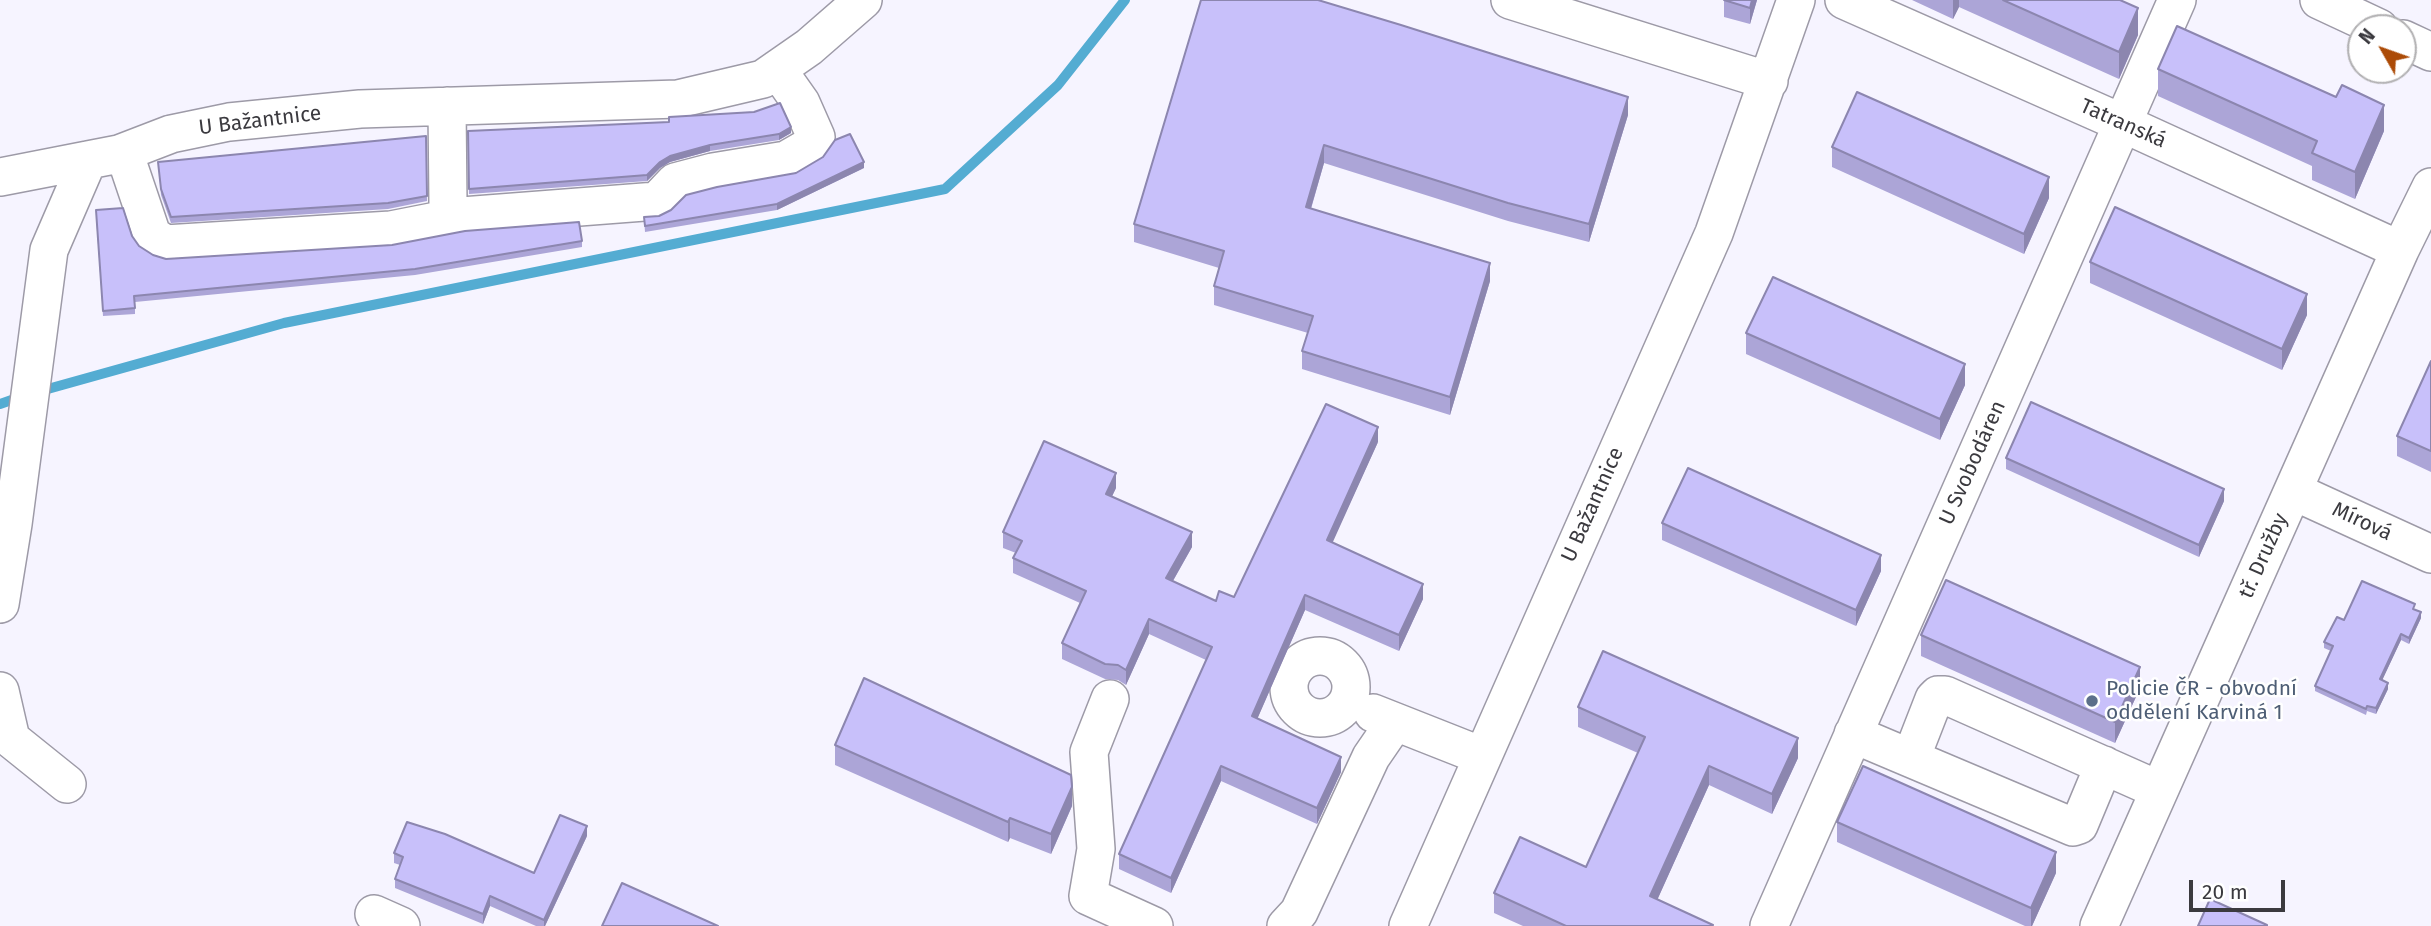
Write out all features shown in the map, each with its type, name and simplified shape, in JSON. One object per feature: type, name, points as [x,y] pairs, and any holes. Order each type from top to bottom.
[{"type":"street","name":"U Bažantnice","points":[[0,177],[124,152],[171,134],[229,122],[360,109],[678,99],[763,79],[809,47],[863,0]]},
{"type":"street","points":[[1510,0],[1769,81]]},
{"type":"street","name":"U Bažantnice","points":[[1408,926],[1714,233],[1796,0]]},
{"type":"street","name":"Tatranská","points":[[1844,0],[2400,250]]},
{"type":"street","name":"U Svobodáren","points":[[1769,926],[2177,0]]},
{"type":"street","points":[[2321,0],[2350,14]]},
{"type":"street","points":[[124,152],[152,235],[165,244],[391,230],[462,216],[657,201],[675,182],[713,172],[786,160],[813,145],[816,137],[802,103],[777,69]]},
{"type":"street","points":[[447,106],[448,204],[453,212],[462,216]]},
{"type":"street","points":[[0,604],[49,250],[88,160]]},
{"type":"street","name":"tř. Družby","points":[[2099,926],[2400,250],[2431,187]]},
{"type":"street","name":"Mírová","points":[[2293,491],[2431,554]]},
{"type":"street","points":[[0,691],[11,738],[67,784]]},
{"type":"street","points":[[1910,758],[1934,699],[1938,695],[1945,695],[2159,790]]},
{"type":"street","points":[[1110,699],[1089,752],[1096,849],[1088,897],[1154,926]]},
{"type":"street","points":[[1347,702],[1482,756]]},
{"type":"street","points":[[1286,926],[1299,912],[1371,757],[1395,722]]},
{"type":"street","points":[[1853,734],[2073,827],[2079,825],[2104,765]]},
{"type":"building","points":[[1201,0],[1318,0],[1628,97],[1589,224],[1508,203],[1324,145],[1306,207],[1490,263],[1450,397],[1302,351],[1313,316],[1214,286],[1224,251],[1134,224]]},
{"type":"building","points":[[1724,0],[1752,0],[1750,8]]},
{"type":"building","points":[[2003,0],[2120,0],[2138,8],[2119,52]]},
{"type":"building","points":[[2177,26],[2336,97],[2342,85],[2384,105],[2355,172],[2312,153],[2317,141],[2158,69]]},
{"type":"building","points":[[1857,92],[2049,177],[2024,234],[1832,147]]},
{"type":"building","points":[[780,103],[791,127],[779,134],[710,145],[670,156],[647,175],[469,189],[468,131],[669,122],[669,117],[754,112]]},
{"type":"building","points":[[850,134],[864,162],[777,204],[645,226],[644,217],[659,216],[671,210],[686,195],[796,173],[823,157],[835,140]]},
{"type":"building","points":[[426,136],[427,196],[388,203],[171,217],[161,189],[158,162]]},
{"type":"building","points":[[2115,207],[2307,294],[2282,349],[2090,262]]},
{"type":"building","points":[[123,208],[132,236],[139,246],[166,259],[392,245],[465,231],[579,222],[582,241],[415,269],[134,296],[135,308],[103,311],[96,210]]},
{"type":"building","points":[[1773,277],[1965,364],[1940,419],[1746,333]]},
{"type":"building","points":[[2431,361],[2431,451],[2397,436]]},
{"type":"building","points":[[2031,402],[2224,489],[2199,545],[2006,458]]},
{"type":"building","points":[[1326,404],[1378,427],[1327,540],[1423,584],[1399,635],[1305,595],[1252,716],[1341,757],[1317,808],[1221,766],[1171,878],[1119,854],[1212,647],[1149,619],[1126,670],[1118,665],[1105,664],[1062,643],[1086,591],[1013,558],[1022,541],[1003,532],[1044,441],[1116,473],[1106,494],[1192,532],[1166,578],[1216,601],[1219,591],[1234,597]]},
{"type":"building","points":[[1688,468],[1881,555],[1856,610],[1662,523]]},
{"type":"building","points":[[1946,580],[2140,667],[2115,722],[1921,635]]},
{"type":"building","points":[[2362,581],[2415,604],[2413,609],[2421,612],[2409,638],[2401,634],[2380,679],[2388,683],[2376,708],[2367,706],[2366,709],[2315,686],[2333,646],[2324,642],[2337,617],[2344,620]]},
{"type":"building","points":[[1603,651],[1798,738],[1772,794],[1709,766],[1650,896],[1712,926],[1566,926],[1494,893],[1520,837],[1586,867],[1645,737],[1578,707]]},
{"type":"building","points":[[864,678],[1071,775],[1072,787],[1051,834],[1010,818],[1008,822],[835,745]]},
{"type":"building","points":[[1863,766],[2056,852],[2031,908],[1837,822]]},
{"type":"building","points":[[560,815],[587,826],[544,920],[490,896],[483,914],[395,879],[403,857],[394,853],[407,822],[445,834],[534,873]]},
{"type":"building","points":[[622,883],[718,926],[602,926]]},
{"type":"building","points":[[2210,899],[2267,925],[2267,926],[2198,926]]},
{"type":"waterway","points":[[37,392],[284,323],[945,189],[1058,85],[1125,0]]},
{"type":"waterway","points":[[0,404],[23,396]]},
{"type":"place","name":"Policie ČR - obvodní oddělení Karviná 1","points":[[2092,701]]}]
